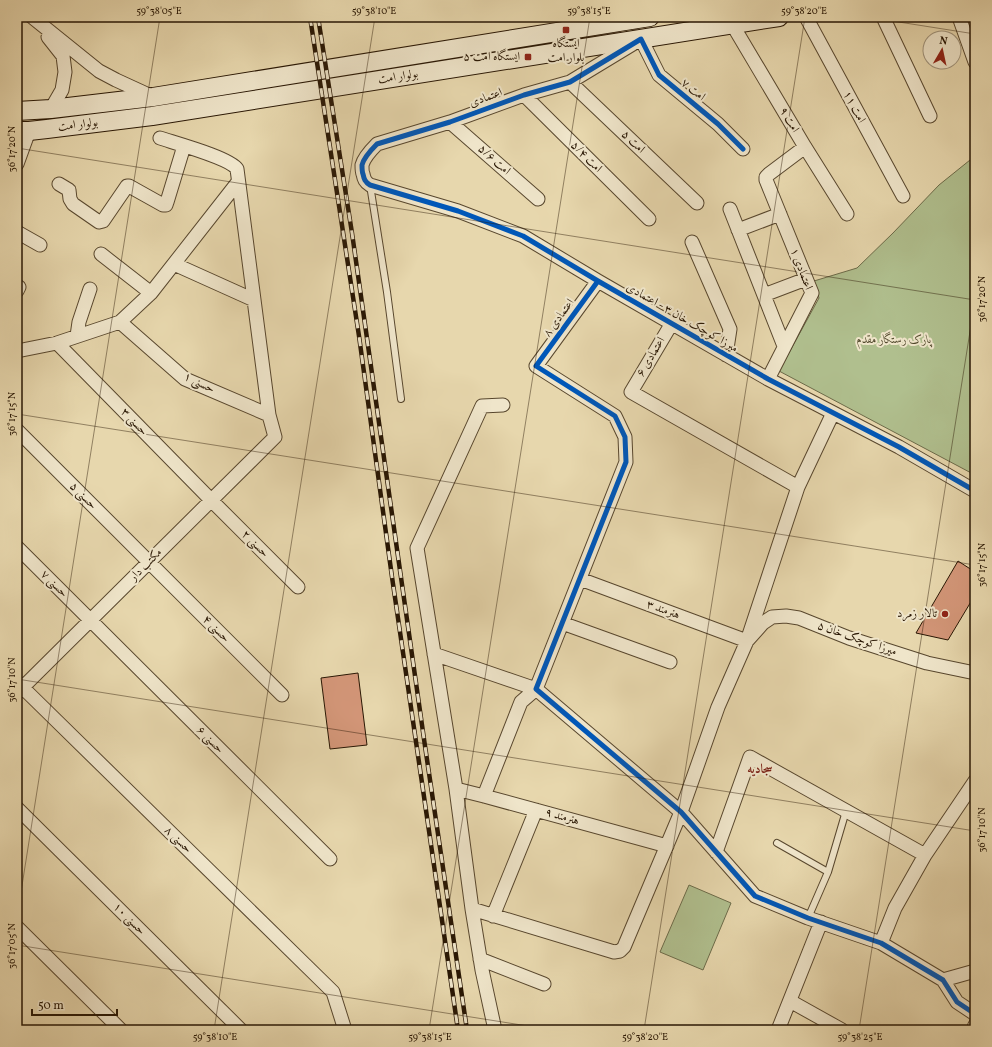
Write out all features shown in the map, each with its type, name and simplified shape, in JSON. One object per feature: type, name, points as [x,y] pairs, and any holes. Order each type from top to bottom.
[{"type":"main road","name":"بولوار امت","points":[[17,111],[51,109],[153,96],[650,17]]},
{"type":"main road","name":"بولوار امت","points":[[23,131],[152,116],[779,17]]},
{"type":"street","points":[[32,17],[99,71],[153,96]]},
{"type":"street","points":[[32,17],[64,56],[65,72],[62,90],[51,109]]},
{"type":"street","name":"امت ۱۱","points":[[806,17],[902,196]]},
{"type":"street","points":[[883,17],[930,116]]},
{"type":"street","points":[[959,17],[975,62]]},
{"type":"street","name":"امت ۹","points":[[732,24],[805,147],[847,214]]},
{"type":"street","name":"اعتمادی","points":[[370,185],[366,182],[363,176],[362,165],[372,149],[378,144],[450,122],[524,95],[570,82],[641,39]]},
{"type":"street","name":"امت ۷","points":[[641,39],[659,75],[718,124],[743,149]]},
{"type":"street","name":"امت ۵","points":[[570,82],[697,203]]},
{"type":"street","name":"امت ۵/۴","points":[[524,95],[649,219]]},
{"type":"street","name":"امت ۵/۶","points":[[450,122],[538,199]]},
{"type":"street","points":[[17,164],[23,131]]},
{"type":"street","points":[[160,138],[204,152],[233,165],[237,169],[269,415]]},
{"type":"street","points":[[59,184],[69,190],[72,204],[99,222],[103,221],[127,186],[163,205],[166,205],[184,146]]},
{"type":"street","name":"اعتمادی ۱","points":[[768,379],[812,293],[766,177],[805,147]]},
{"type":"street","points":[[17,351],[57,343],[120,322],[151,293],[238,182]]},
{"type":"street","name":"میرزا کوچک خان ۳ - اعتمادی","points":[[370,185],[458,211],[523,236],[768,379],[899,447],[975,491]]},
{"type":"street","points":[[730,209],[784,346]]},
{"type":"street","points":[[738,230],[780,214]]},
{"type":"street","points":[[17,232],[40,245]]},
{"type":"street","points":[[692,242],[730,329],[726,355]]},
{"type":"street","points":[[101,254],[151,293]]},
{"type":"street","points":[[174,264],[254,300]]},
{"type":"street","points":[[764,295],[806,279]]},
{"type":"street","name":"اعتمادی ۸","points":[[580,579],[626,462],[625,436],[615,416],[536,366],[598,281]]},
{"type":"street","points":[[77,336],[79,322],[90,289]]},
{"type":"street","name":"حسنی ۱","points":[[120,322],[185,379],[269,415]]},
{"type":"street","name":"اعتمادی ۶","points":[[672,324],[631,392],[798,487]]},
{"type":"street","name":"حسنی ۳","points":[[57,343],[212,501]]},
{"type":"street","points":[[495,1030],[480,959],[456,789],[417,548],[482,406],[503,405]]},
{"type":"street","points":[[472,909],[614,952],[620,951],[624,947],[681,812],[718,707],[747,641],[798,487],[834,413]]},
{"type":"street","name":"مکتب دار","points":[[19,688],[90,621],[276,437],[269,415]]},
{"type":"street","name":"حسنی ۵","points":[[17,430],[150,562]]},
{"type":"street","name":"حسنی ۲","points":[[212,501],[298,587]]},
{"type":"street","name":"حسنی ۷","points":[[17,547],[90,621]]},
{"type":"street","name":"حسنی ۴","points":[[150,562],[282,695]]},
{"type":"street","points":[[484,796],[521,702],[536,689],[580,579]]},
{"type":"street","name":"هنرمند ۳","points":[[580,579],[747,641]]},
{"type":"street","name":"میرزا کوچک خان ۵","points":[[747,641],[763,623],[772,617],[786,616],[799,618],[849,638],[927,663],[975,673]]},
{"type":"street","name":"حسنی ۶","points":[[90,621],[330,859]]},
{"type":"street","points":[[562,623],[670,662]]},
{"type":"street","points":[[434,654],[536,689],[681,812],[755,896],[808,918],[881,943],[943,980],[957,1002],[975,1014]]},
{"type":"street","name":"حسنی ۸","points":[[19,688],[333,992],[345,1030]]},
{"type":"street","points":[[716,852],[750,757],[925,855]]},
{"type":"street","points":[[881,943],[895,908],[925,855],[975,781]]},
{"type":"street","name":"هنرمند ۹","points":[[456,789],[667,846]]},
{"type":"street","name":"حسنی ۱۰","points":[[17,808],[241,1030]]},
{"type":"street","points":[[493,916],[536,810]]},
{"type":"street","points":[[778,1030],[821,922]]},
{"type":"street","points":[[17,927],[121,1030]]},
{"type":"street","points":[[480,959],[544,984]]},
{"type":"street","points":[[943,980],[975,971]]},
{"type":"street","points":[[790,1001],[842,1030]]},
{"type":"street","points":[[973,1030],[975,1025]]},
{"type":"lane","points":[[370,185],[387,292],[401,398]]},
{"type":"lane","points":[[808,918],[828,872],[846,811]]},
{"type":"lane","points":[[777,843],[828,872]]},
{"type":"green space","name":"پارک رستگار مقدم","points":[[975,156],[975,475],[779,371],[819,298],[814,281],[857,268],[939,185]]},
{"type":"green space","points":[[689,885],[731,903],[703,970],[660,952]]},
{"type":"building","name":"تالار زمرد","points":[[958,561],[975,572],[975,595],[948,640],[916,633]]},
{"type":"building","points":[[358,673],[367,745],[330,749],[321,678]]},
{"type":"railway","points":[[310,17],[359,336],[392,577],[458,1030]]},
{"type":"railway","points":[[318,17],[352,233],[467,1030]]},
{"type":"cycle path","points":[[743,149],[718,124],[659,75],[641,39],[570,82],[524,95],[450,122],[377,144],[364,159],[362,172],[364,179],[370,185],[458,211],[523,236],[768,379],[899,447],[975,491]]},
{"type":"cycle path","points":[[598,281],[536,366],[615,416],[625,437],[626,462],[536,689],[681,812],[755,896],[808,918],[881,943],[943,980],[957,1002],[975,1014]]},
{"type":"place","name":"ایستگاه بلوار امت","points":[[566,30]]},
{"type":"place","name":"ایستگاه امت ۵","points":[[528,57]]},
{"type":"place","name":"تالار زمرد","points":[[945,614]]},
{"type":"district","name":"سجادیه","points":[[760,770]]}]
